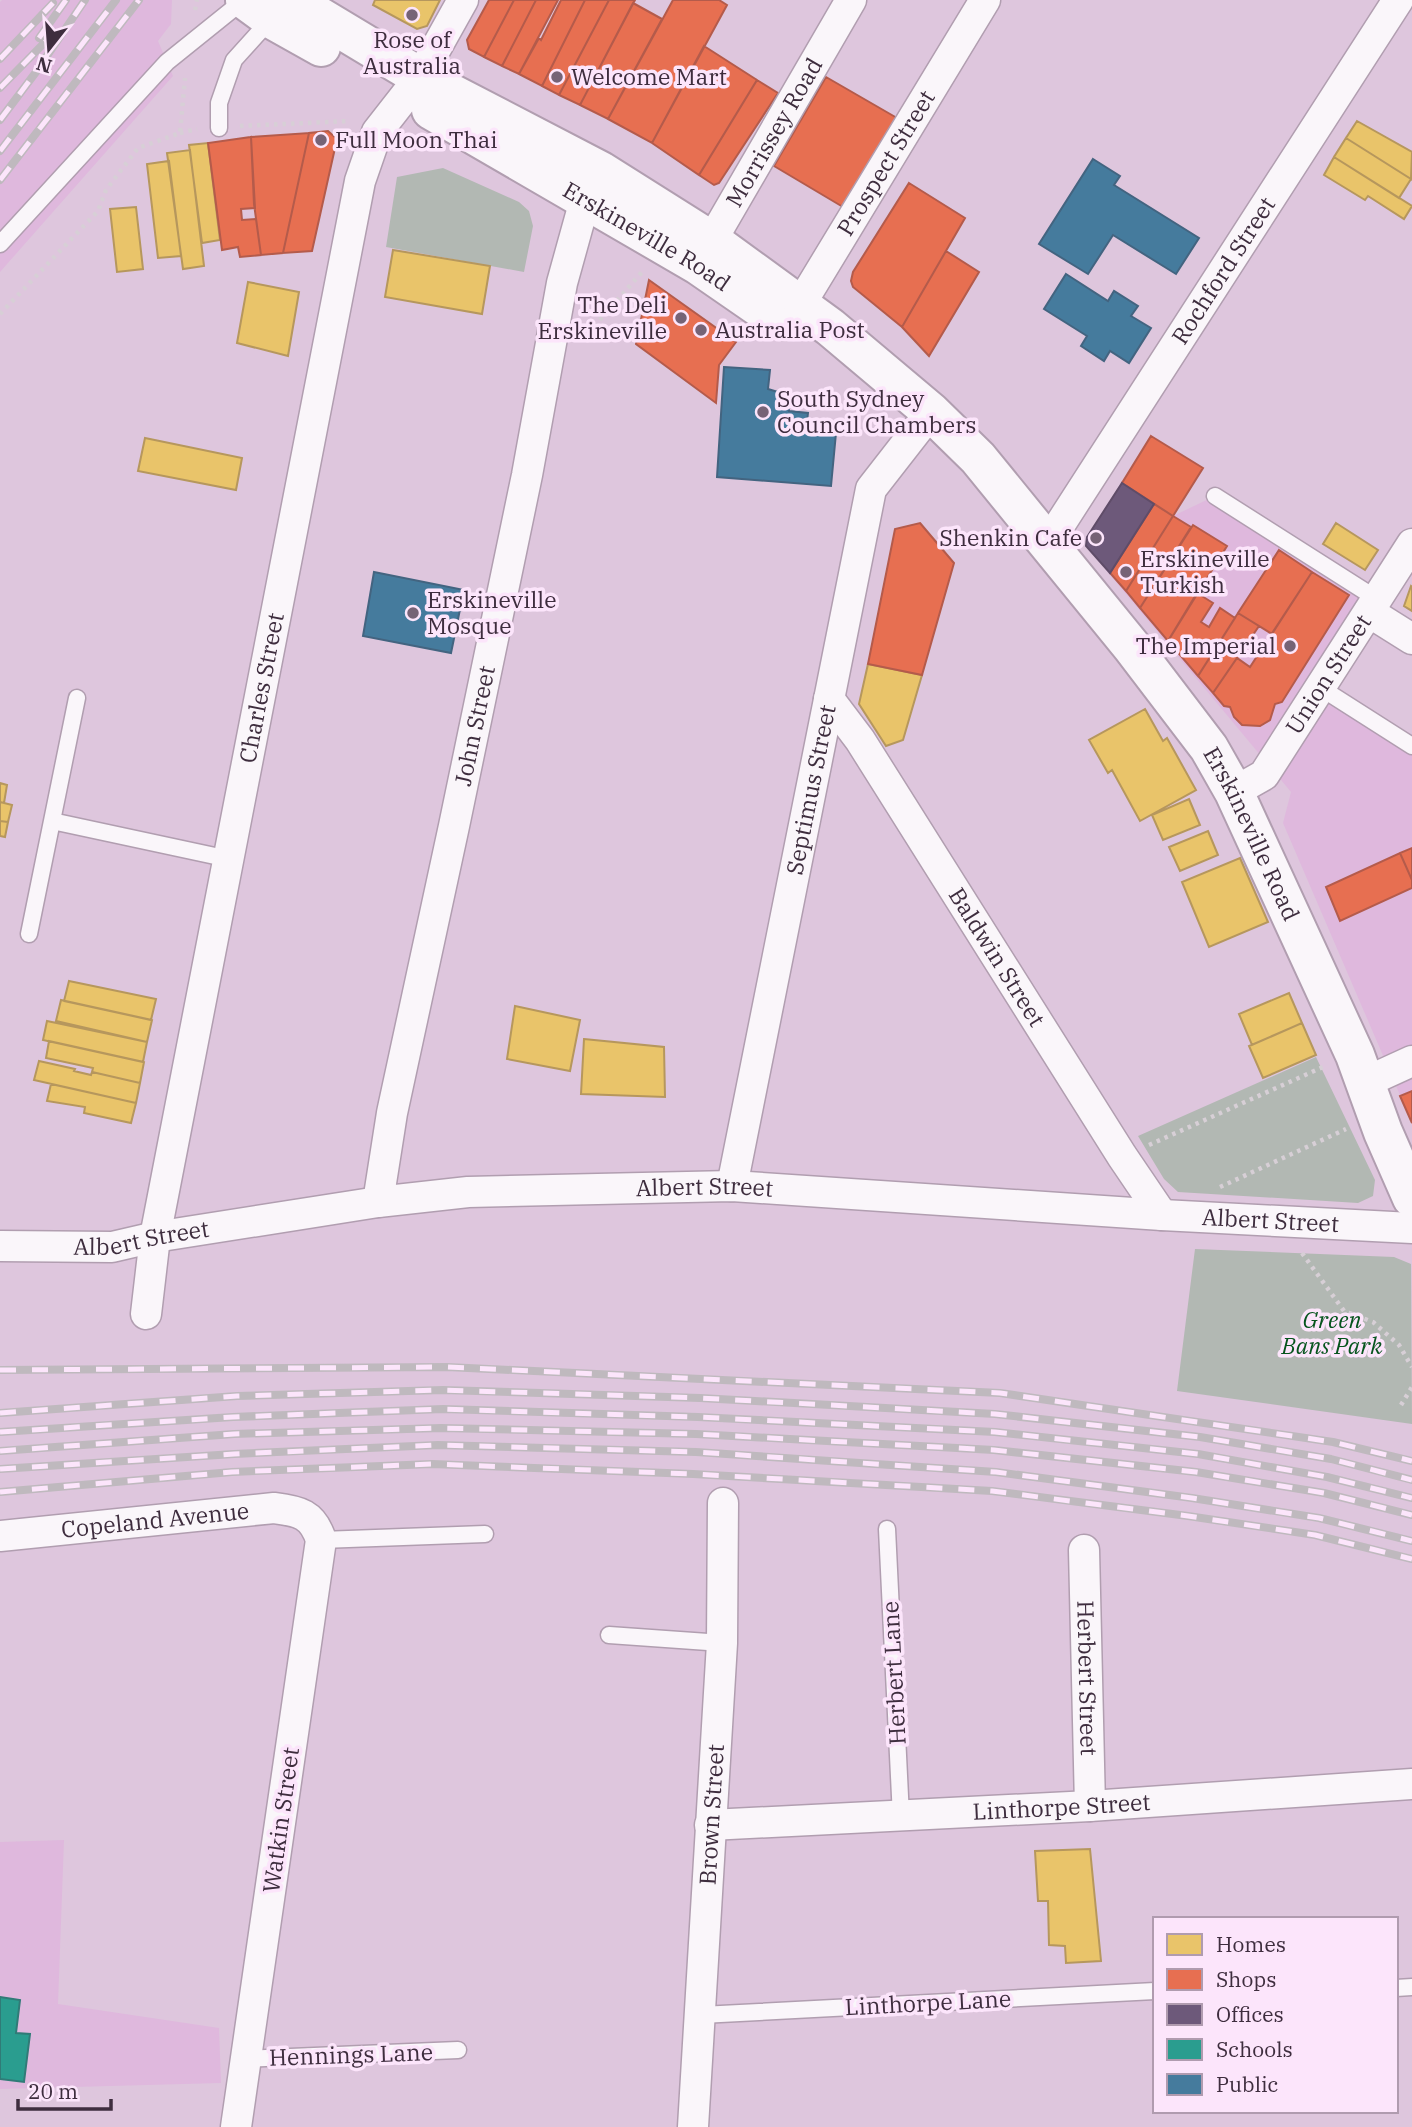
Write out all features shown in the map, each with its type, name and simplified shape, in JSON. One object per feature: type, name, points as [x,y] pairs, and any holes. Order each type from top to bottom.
[{"type":"main road","name":"Erskineville Road","points":[[263,5],[593,186],[705,253],[793,315],[859,379],[924,420],[1021,511],[1209,748],[1234,792],[1350,1071],[1384,1132],[1412,1198]]},
{"type":"street","name":"Charles Street","points":[[146,1314],[155,1237],[360,181],[377,132],[413,86],[463,0]]},
{"type":"street","name":"Morrissey Road","points":[[705,253],[851,0]]},
{"type":"street","name":"Prospect Street","points":[[793,315],[985,0]]},
{"type":"street","name":"Rochford Street","points":[[1048,543],[1398,0]]},
{"type":"street","name":"John Street","points":[[378,1202],[392,1113],[516,529],[562,283],[593,186]]},
{"type":"street","name":"Septimus Street","points":[[732,1186],[872,489],[924,420]]},
{"type":"street","name":"Union Street","points":[[1234,792],[1264,775],[1412,544]]},
{"type":"street","points":[[1373,605],[1412,639]]},
{"type":"street","name":"Baldwin Street","points":[[830,699],[860,740],[1122,1157],[1162,1215]]},
{"type":"street","points":[[1350,1071],[1412,1060]]},
{"type":"street","name":"Albert Street","points":[[0,1246],[113,1247],[155,1237],[378,1202],[468,1192],[732,1186],[1162,1215],[1412,1228]]},
{"type":"street","name":"Brown Street","points":[[693,2127],[722,1643],[723,1503]]},
{"type":"street","name":"Copeland Avenue","points":[[1,1540],[274,1508],[292,1510],[315,1528]]},
{"type":"street","name":"Watkin Street","points":[[236,2127],[244,2059],[274,1875],[315,1528]]},
{"type":"street","name":"Herbert Street","points":[[1084,1550],[1090,1806]]},
{"type":"street","name":"Linthorpe Street","points":[[710,1825],[1090,1806],[1412,1784]]},
{"type":"lane","points":[[0,243],[167,62],[188,45],[263,5]]},
{"type":"lane","points":[[219,128],[219,103],[234,60],[263,5]]},
{"type":"lane","points":[[1215,496],[1373,605]]},
{"type":"lane","points":[[1321,688],[1412,746]]},
{"type":"lane","points":[[29,934],[77,698]]},
{"type":"lane","points":[[52,821],[229,859]]},
{"type":"lane","points":[[315,1528],[485,1534]]},
{"type":"lane","name":"Herbert Lane","points":[[887,1529],[901,1817]]},
{"type":"lane","points":[[609,1635],[722,1643]]},
{"type":"lane","name":"Linthorpe Lane","points":[[701,2015],[1153,1991]]},
{"type":"lane","name":"Hennings Lane","points":[[244,2059],[458,2050]]},
{"type":"path","points":[[0,314],[98,211],[106,190],[138,148],[180,132],[188,45],[197,0]]},
{"type":"path","points":[[244,126],[352,121]]},
{"type":"path","points":[[578,345],[646,267]]},
{"type":"path","points":[[1122,1157],[1350,1071]]},
{"type":"path","points":[[1212,1191],[1349,1127]]},
{"type":"path","points":[[1279,1220],[1344,1311],[1373,1322],[1399,1345],[1412,1367]]},
{"type":"path","points":[[1401,1405],[1412,1387]]},
{"type":"shaded area","points":[[172,0],[171,24],[158,41],[173,76],[0,272],[0,2]]},
{"type":"shaded area","points":[[1122,483],[1173,516],[1215,496],[1377,599],[1321,688],[1412,746],[1412,1123],[1283,823],[1291,792],[1086,546],[1087,537]]},
{"type":"shaded area","points":[[64,1840],[58,2004],[219,2028],[221,2083],[0,2089],[0,1842]]},
{"type":"green space","points":[[443,168],[519,202],[529,211],[533,226],[524,272],[386,247],[397,177]]},
{"type":"green space","points":[[1316,1057],[1375,1180],[1373,1196],[1358,1203],[1178,1192],[1164,1179],[1138,1136]]},
{"type":"green space","name":"Green Bans Park","points":[[1195,1249],[1394,1257],[1411,1264],[1412,1424],[1177,1391]]},
{"type":"building: Homes","name":"Rose of Australia","points":[[375,0],[440,0],[427,26],[417,29],[373,5]]},
{"type":"building: Homes","points":[[1357,121],[1412,152],[1411,179],[1346,138]]},
{"type":"building: Homes","points":[[1346,138],[1411,179],[1399,198],[1334,157]]},
{"type":"building: Homes","points":[[208,143],[220,240],[202,243],[189,145]]},
{"type":"building: Homes","points":[[190,150],[204,266],[183,269],[167,153]]},
{"type":"building: Homes","points":[[1334,157],[1412,206],[1404,219],[1368,196],[1365,200],[1324,175]]},
{"type":"building: Homes","points":[[169,161],[181,256],[158,258],[147,164]]},
{"type":"building: Homes","points":[[136,207],[143,269],[117,272],[110,209]]},
{"type":"building: Homes","points":[[393,250],[490,266],[482,314],[385,297]]},
{"type":"building: Homes","points":[[248,282],[299,292],[288,356],[237,343]]},
{"type":"building: Homes","points":[[145,438],[242,458],[236,490],[138,471]]},
{"type":"building: Homes","points":[[1336,523],[1378,550],[1365,570],[1323,544]]},
{"type":"building: Homes","points":[[1412,587],[1412,611],[1404,606]]},
{"type":"building: Homes","points":[[868,664],[922,675],[903,740],[886,746],[859,704]]},
{"type":"building: Homes","points":[[1145,709],[1163,741],[1167,738],[1196,790],[1140,821],[1112,770],[1108,773],[1089,740]]},
{"type":"building: Homes","points":[[0,783],[7,785],[4,803],[0,802]]},
{"type":"building: Homes","points":[[1189,799],[1200,825],[1163,840],[1152,815]]},
{"type":"building: Homes","points":[[0,802],[12,805],[8,822],[0,821]]},
{"type":"building: Homes","points":[[0,821],[8,822],[5,837],[0,836]]},
{"type":"building: Homes","points":[[1208,831],[1218,855],[1180,871],[1169,847]]},
{"type":"building: Homes","points":[[1240,858],[1268,922],[1209,947],[1182,882]]},
{"type":"building: Homes","points":[[69,981],[156,999],[151,1020],[64,1001]]},
{"type":"building: Homes","points":[[1289,993],[1302,1023],[1252,1045],[1239,1014]]},
{"type":"building: Homes","points":[[61,1000],[152,1020],[147,1042],[56,1021]]},
{"type":"building: Homes","points":[[515,1006],[580,1020],[570,1071],[507,1059]]},
{"type":"building: Homes","points":[[47,1021],[147,1042],[143,1062],[43,1040]]},
{"type":"building: Homes","points":[[1302,1023],[1316,1055],[1263,1078],[1249,1046]]},
{"type":"building: Homes","points":[[584,1039],[664,1047],[665,1097],[581,1094]]},
{"type":"building: Homes","points":[[49,1041],[144,1062],[140,1083],[92,1072],[93,1068],[46,1058]]},
{"type":"building: Homes","points":[[39,1061],[91,1075],[92,1072],[140,1083],[136,1103],[34,1080]]},
{"type":"building: Homes","points":[[51,1084],[136,1103],[131,1123],[84,1113],[85,1107],[47,1101]]},
{"type":"building: Homes","points":[[1090,1849],[1101,1961],[1066,1963],[1065,1946],[1049,1945],[1048,1901],[1038,1901],[1035,1851]]},
{"type":"building: Shops","points":[[489,0],[514,0],[484,57],[469,49],[467,40]]},
{"type":"building: Shops","points":[[514,0],[536,0],[502,66],[484,57]]},
{"type":"building: Shops","points":[[536,0],[558,0],[519,74],[502,66]]},
{"type":"building: Shops","points":[[561,0],[585,0],[542,86],[519,74],[539,38],[541,40]]},
{"type":"building: Shops","points":[[585,0],[609,0],[559,95],[542,86]]},
{"type":"building: Shops","points":[[609,0],[635,0],[580,105],[559,95]]},
{"type":"building: Shops","points":[[673,0],[719,0],[727,5],[652,143],[608,119]]},
{"type":"building: Shops","points":[[633,3],[662,19],[608,119],[580,105]]},
{"type":"building: Shops","points":[[704,46],[757,80],[699,175],[652,143]]},
{"type":"building: Shops","points":[[826,77],[897,118],[843,207],[774,166]]},
{"type":"building: Shops","points":[[757,80],[778,93],[719,183],[714,185],[699,175]]},
{"type":"building: Shops","points":[[328,131],[337,139],[312,251],[283,253],[309,133]]},
{"type":"building: Shops","points":[[309,133],[283,253],[261,255],[254,204],[251,137]]},
{"type":"building: Shops","points":[[251,137],[255,208],[241,209],[242,220],[256,219],[261,255],[240,257],[238,247],[222,250],[208,143]]},
{"type":"building: Shops","points":[[909,183],[965,218],[902,327],[853,287],[851,281],[853,272]]},
{"type":"building: Shops","points":[[946,251],[979,272],[929,356],[902,327]]},
{"type":"building: Shops","points":[[649,280],[736,342],[719,365],[716,403],[636,344]]},
{"type":"building: Shops","points":[[1151,436],[1203,468],[1173,516],[1122,483]]},
{"type":"building: Shops","points":[[1154,504],[1173,516],[1126,591],[1110,573]]},
{"type":"building: Shops","points":[[1173,516],[1191,527],[1140,608],[1126,591]]},
{"type":"building: Shops","points":[[920,523],[954,563],[922,675],[868,664],[895,529]]},
{"type":"building: Shops","points":[[1193,525],[1227,546],[1168,641],[1140,608]]},
{"type":"building: Shops","points":[[1279,550],[1312,572],[1272,634],[1238,613]]},
{"type":"building: Shops","name":"The Imperial","points":[[1312,572],[1349,595],[1282,702],[1275,704],[1270,720],[1260,726],[1242,725],[1234,717],[1230,707],[1224,706],[1213,693],[1237,658],[1250,667]]},
{"type":"building: Shops","points":[[1197,593],[1213,603],[1201,622],[1209,627],[1220,608],[1235,618],[1198,676],[1168,641]]},
{"type":"building: Shops","points":[[1238,613],[1259,626],[1213,693],[1198,676]]},
{"type":"building: Shops","points":[[1412,848],[1412,880],[1400,853]]},
{"type":"building: Shops","points":[[1400,853],[1412,880],[1412,888],[1340,921],[1326,887]]},
{"type":"building: Shops","points":[[1412,1091],[1412,1123],[1400,1096]]},
{"type":"building: Offices","points":[[1122,483],[1154,504],[1110,573],[1086,546],[1087,537]]},
{"type":"building: Schools","points":[[0,1997],[20,2000],[16,2033],[30,2034],[24,2082],[0,2079]]},
{"type":"building: Public","points":[[1093,159],[1120,176],[1114,185],[1199,238],[1176,274],[1113,235],[1088,274],[1039,244]]},
{"type":"building: Public","points":[[1066,274],[1108,301],[1114,291],[1138,306],[1131,316],[1151,328],[1129,363],[1110,351],[1104,361],[1081,346],[1087,336],[1044,309]]},
{"type":"building: Public","points":[[724,367],[770,370],[768,389],[781,393],[787,399],[789,411],[808,413],[806,430],[836,433],[831,486],[717,477]]},
{"type":"building: Public","name":"Erskineville Mosque","points":[[374,572],[464,590],[451,653],[363,636]]},
{"type":"railway","points":[[39,38],[66,0]]},
{"type":"railway","points":[[0,120],[85,0]]},
{"type":"railway","points":[[0,151],[116,0]]},
{"type":"railway","points":[[0,180],[139,0]]},
{"type":"railway","points":[[0,59],[53,3]]},
{"type":"railway","points":[[0,88],[54,33]]},
{"type":"railway","points":[[0,1370],[447,1367],[1000,1393],[1333,1442],[1412,1461]]},
{"type":"railway","points":[[0,1413],[237,1396],[443,1390],[700,1398],[995,1414],[1200,1437],[1331,1459],[1412,1480]]},
{"type":"railway","points":[[0,1432],[233,1417],[443,1409],[698,1417],[995,1432],[1198,1454],[1327,1477],[1412,1498]]},
{"type":"railway","points":[[0,1451],[234,1434],[441,1428],[696,1434],[994,1450],[1196,1472],[1324,1493],[1412,1515]]},
{"type":"railway","points":[[0,1469],[234,1454],[438,1445],[696,1452],[996,1472],[1319,1518],[1412,1541]]},
{"type":"railway","points":[[0,1492],[232,1472],[432,1464],[693,1474],[992,1491],[1315,1535],[1412,1559]]},
{"type":"place","name":"Rose of Australia","points":[[412,15]]},
{"type":"place","name":"Welcome Mart","points":[[557,77]]},
{"type":"place","name":"Full Moon Thai","points":[[321,140]]},
{"type":"place","name":"The Deli Erskineville","points":[[681,318]]},
{"type":"place","name":"Australia Post","points":[[701,330]]},
{"type":"place","name":"South Sydney Council Chambers","points":[[763,412]]},
{"type":"place","name":"Shenkin Cafe","points":[[1096,538]]},
{"type":"place","name":"Erskineville Turkish","points":[[1126,572]]},
{"type":"place","name":"Erskineville Mosque","points":[[413,613]]},
{"type":"place","name":"The Imperial","points":[[1290,646]]}]
